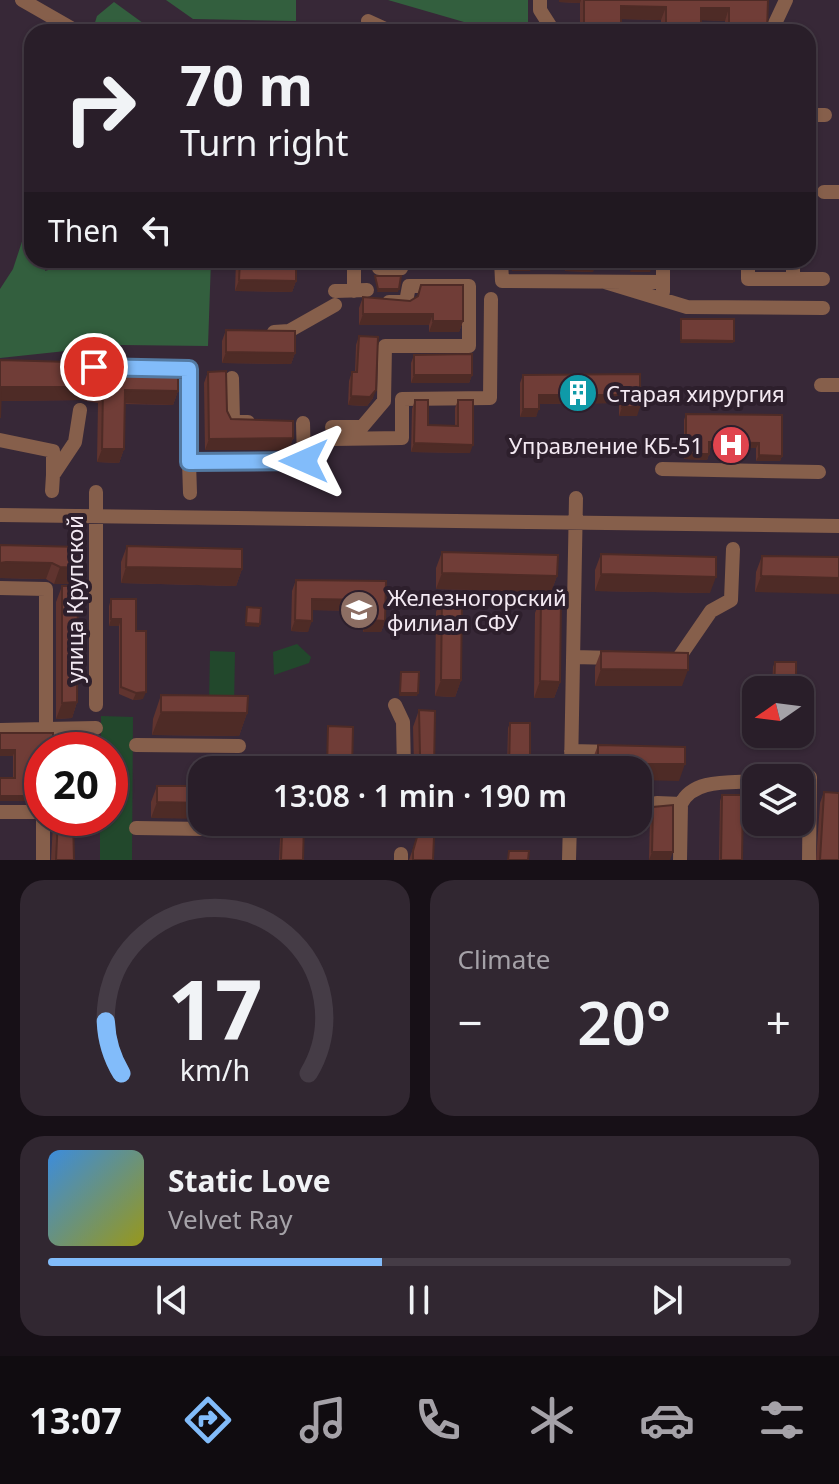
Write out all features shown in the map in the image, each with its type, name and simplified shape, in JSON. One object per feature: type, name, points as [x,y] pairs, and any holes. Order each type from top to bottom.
[{"type":"street","points":[[22,0],[64,24]]},
{"type":"street","points":[[540,0],[540,10],[549,24]]},
{"type":"street","points":[[775,24],[786,0]]},
{"type":"street","points":[[368,21],[375,24]]},
{"type":"street","points":[[816,115],[825,115]]},
{"type":"street","points":[[357,268],[366,294]]},
{"type":"street","points":[[379,268],[401,268]]},
{"type":"street","points":[[501,268],[502,281],[663,282]]},
{"type":"street","points":[[663,268],[664,300]]},
{"type":"street","points":[[748,268],[748,279],[823,279]]},
{"type":"street","points":[[793,268],[793,279]]},
{"type":"street","points":[[605,282],[687,307],[823,308]]},
{"type":"street","points":[[258,332],[289,331],[335,298],[366,294],[406,302],[409,286],[469,286],[469,346],[385,346],[384,401],[362,427],[332,430]]},
{"type":"street","points":[[189,462],[304,461],[296,422],[332,430],[402,438],[402,399],[490,398],[491,299]]},
{"type":"street","points":[[141,368],[189,369],[190,493]]},
{"type":"street","points":[[232,378],[233,422],[261,422]]},
{"type":"street","points":[[821,385],[839,385]]},
{"type":"street","points":[[53,475],[75,442],[80,410]]},
{"type":"street","points":[[0,440],[53,451],[52,491]]},
{"type":"street","points":[[662,469],[819,472]]},
{"type":"street","name":"улица Крупской","points":[[96,492],[96,705]]},
{"type":"street","points":[[571,756],[576,498]]},
{"type":"street","points":[[0,515],[839,526]]},
{"type":"street","points":[[662,659],[683,659],[711,611],[731,600],[733,549]]},
{"type":"street","points":[[0,588],[46,589],[46,729]]},
{"type":"street","points":[[573,657],[631,658]]},
{"type":"street","points":[[395,705],[403,722],[404,756]]},
{"type":"street","points":[[0,730],[96,728]]},
{"type":"street","points":[[136,745],[239,746]]},
{"type":"street","points":[[571,751],[627,752]]},
{"type":"street","points":[[680,860],[681,804],[685,795],[711,783],[742,782]]},
{"type":"street","points":[[652,805],[681,804]]},
{"type":"street","points":[[0,812],[24,812]]},
{"type":"street","points":[[136,828],[188,829]]},
{"type":"street","points":[[43,836],[43,860]]},
{"type":"street","points":[[569,860],[570,836]]},
{"type":"street","points":[[809,836],[809,860]]},
{"type":"green space","points":[[166,0],[296,0],[296,21],[193,19]]},
{"type":"green space","points":[[388,0],[528,0],[528,24],[464,22]]},
{"type":"green space","points":[[114,2],[144,24],[94,24],[97,16]]},
{"type":"green space","points":[[24,235],[24,268],[46,268],[45,271],[54,268],[211,268],[208,346],[122,345],[0,358],[0,289],[13,269]]},
{"type":"green space","points":[[297,644],[311,657],[309,663],[274,675],[273,652]]},
{"type":"green space","points":[[210,651],[235,652],[234,706],[209,704]]},
{"type":"green space","points":[[101,716],[133,717],[132,860],[100,860],[100,836],[128,836],[128,732],[101,732]]},
{"type":"building","points":[[584,0],[768,0],[767,24],[729,24],[729,8],[701,8],[701,24],[666,24],[666,7],[621,6],[621,24],[584,24]]},
{"type":"building","points":[[240,268],[296,268],[296,281],[239,280]]},
{"type":"building","points":[[375,276],[401,276],[399,289],[378,289]]},
{"type":"building","points":[[421,285],[463,285],[463,321],[433,321],[433,314],[363,314],[363,297],[410,301],[418,296]]},
{"type":"building","points":[[681,319],[734,319],[734,341],[681,340]]},
{"type":"building","points":[[226,330],[295,331],[295,353],[226,352]]},
{"type":"building","points":[[359,336],[378,337],[376,390],[370,397],[351,396],[352,372],[357,372]]},
{"type":"building","points":[[472,354],[472,375],[414,375],[414,355]]},
{"type":"building","points":[[0,360],[178,365],[178,391],[125,390],[124,449],[102,449],[103,389],[1,387],[0,418]]},
{"type":"building","points":[[226,371],[227,411],[231,419],[293,421],[293,438],[209,439],[208,372]]},
{"type":"building","name":"Старая хирургия","points":[[640,374],[640,407],[622,407],[622,395],[539,395],[539,409],[523,409],[523,375]]},
{"type":"building","points":[[415,400],[428,400],[428,425],[458,426],[458,400],[473,400],[473,445],[414,443]]},
{"type":"building","name":"Управление КБ-51","points":[[686,414],[782,415],[782,456],[759,455],[759,443],[709,442],[709,454],[686,454]]},
{"type":"building","points":[[0,545],[80,547],[79,568],[60,567],[52,563],[0,563]]},
{"type":"building","points":[[127,546],[242,549],[242,569],[126,567]]},
{"type":"building","points":[[442,552],[558,555],[557,576],[442,573]]},
{"type":"building","points":[[601,554],[716,557],[716,577],[601,574]]},
{"type":"building","points":[[762,556],[839,557],[839,578],[761,576]]},
{"type":"building","points":[[296,580],[386,581],[385,621],[367,620],[368,600],[312,599],[312,621],[295,620]]},
{"type":"building","points":[[62,586],[78,586],[77,702],[62,703]]},
{"type":"building","points":[[442,595],[462,596],[461,680],[441,680]]},
{"type":"building","points":[[541,597],[561,597],[560,682],[540,681]]},
{"type":"building","points":[[111,599],[136,599],[136,631],[146,631],[146,692],[136,693],[121,687],[121,619],[111,619]]},
{"type":"building","points":[[247,607],[261,608],[260,624],[246,623]]},
{"type":"building","points":[[601,651],[688,653],[688,670],[601,669]]},
{"type":"building","points":[[775,662],[796,662],[796,676],[774,676]]},
{"type":"building","points":[[401,672],[419,672],[418,693],[400,693]]},
{"type":"building","points":[[161,695],[248,696],[247,713],[161,712]]},
{"type":"building","points":[[419,710],[435,711],[434,756],[419,756]]},
{"type":"building","points":[[510,723],[530,723],[530,756],[509,756]]},
{"type":"building","points":[[328,726],[353,727],[352,756],[327,756]]},
{"type":"building","points":[[0,733],[24,733],[24,796],[0,796],[0,778],[15,778],[15,750],[0,750]]},
{"type":"building","points":[[598,745],[685,747],[685,764],[652,764],[652,756],[598,756]]},
{"type":"building","points":[[157,786],[188,786],[188,803],[157,802]]},
{"type":"building","points":[[824,792],[839,793],[839,860],[820,860]]},
{"type":"building","points":[[722,795],[742,795],[742,860],[721,860]]},
{"type":"building","points":[[673,805],[673,852],[652,852],[653,807]]},
{"type":"building","points":[[57,836],[73,836],[74,860],[56,860]]},
{"type":"building","points":[[282,836],[304,836],[303,860],[281,860]]},
{"type":"building","points":[[417,837],[434,837],[433,860],[413,860]]},
{"type":"building","points":[[509,851],[529,851],[528,860],[508,860]]},
{"type":"place","name":"Старая хирургия","points":[[578,393]]},
{"type":"place","name":"Управление КБ-51","points":[[731,445]]},
{"type":"place","name":"Железногорский филиал СФУ","points":[[359,610]]},
{"type":"route","points":[[94,367],[189,369],[189,462],[304,461]]}]
